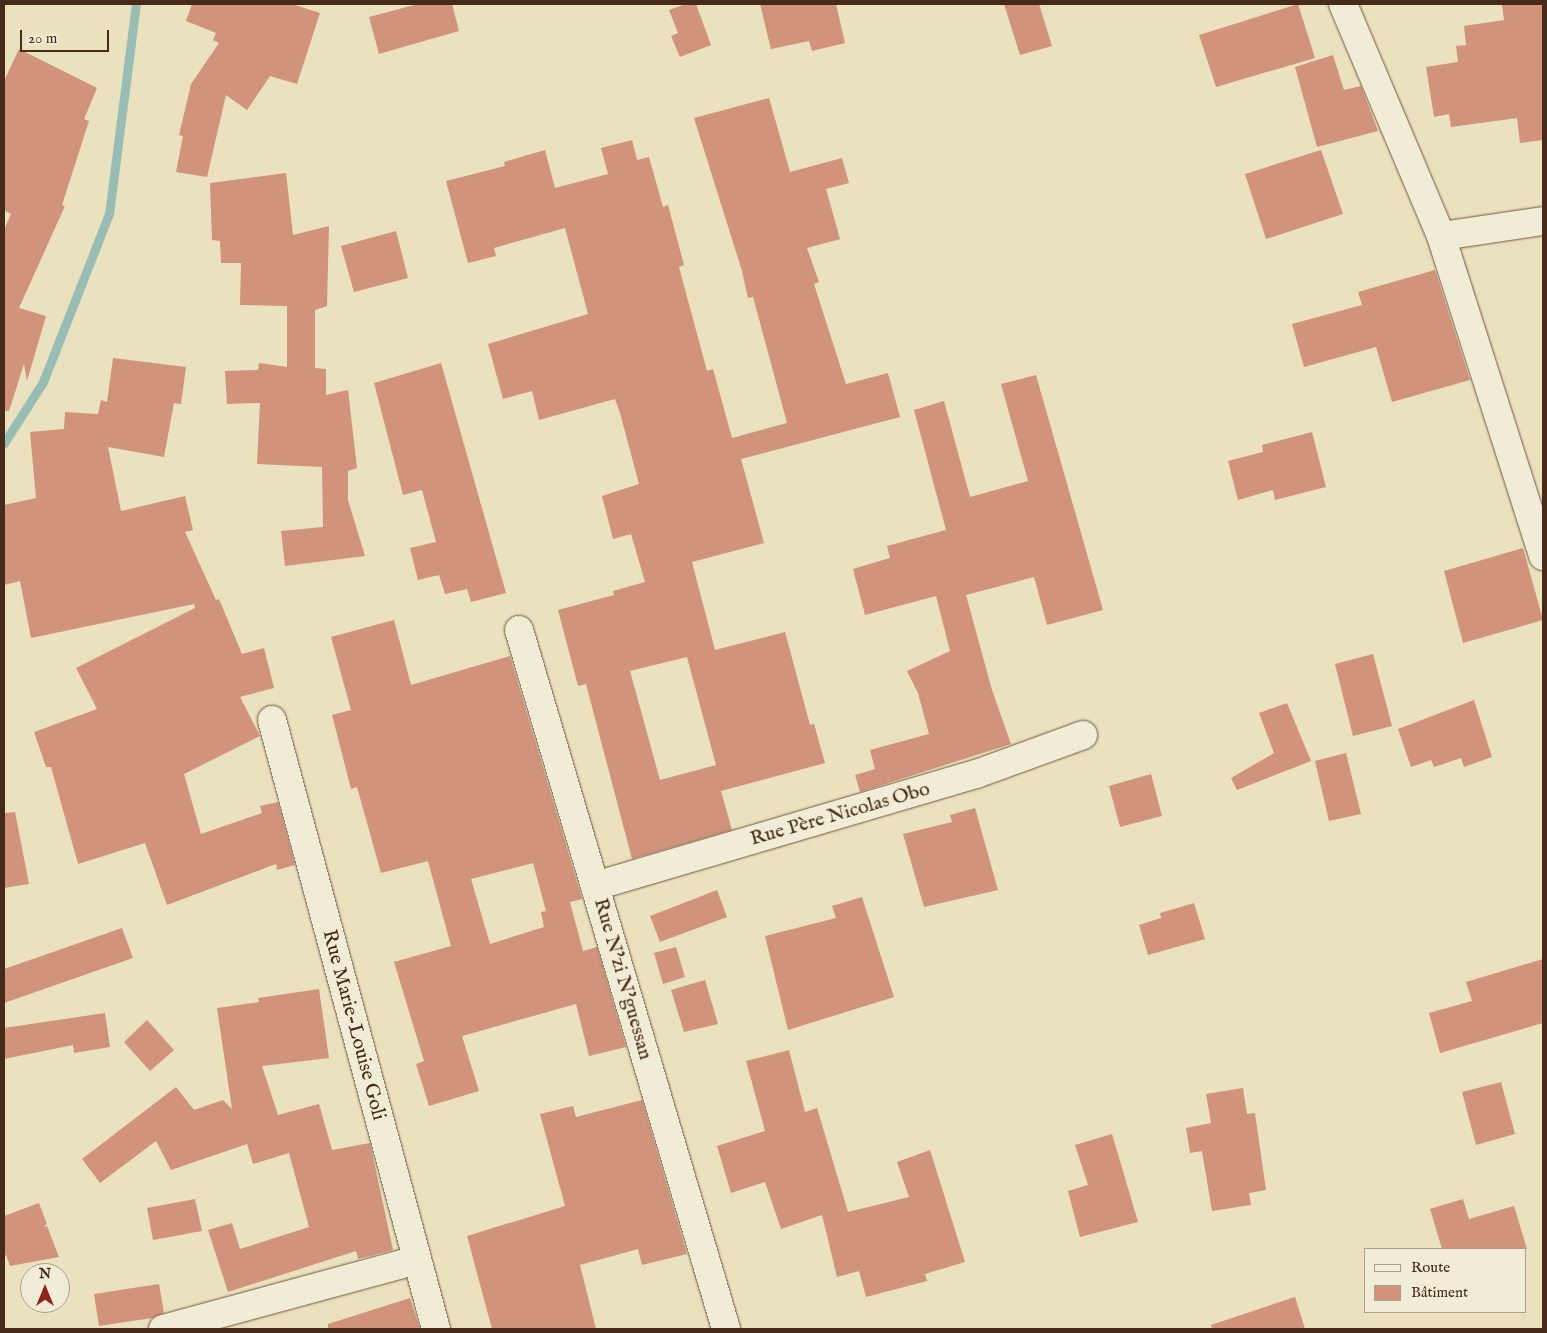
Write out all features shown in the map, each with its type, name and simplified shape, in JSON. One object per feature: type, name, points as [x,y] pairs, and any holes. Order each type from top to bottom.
[{"type":"street","points":[[1343,4],[1441,236],[1543,556]]},
{"type":"street","points":[[1441,236],[1543,221]]},
{"type":"street","name":"Rue N'zi N'guessan","points":[[519,630],[726,1329]]},
{"type":"street","name":"Rue Marie-Louise Goli","points":[[272,720],[436,1329]]},
{"type":"street","name":"Rue Père Nicolas Obo","points":[[595,886],[976,774],[1083,735]]},
{"type":"street","points":[[163,1329],[417,1260]]},
{"type":"building","points":[[192,4],[292,4],[320,13],[297,84],[270,76],[247,110],[226,95],[207,177],[176,172],[183,136],[179,135],[191,84],[219,43],[213,40],[216,33],[186,21]]},
{"type":"building","points":[[418,4],[452,4],[459,31],[379,54],[369,17]]},
{"type":"building","points":[[686,4],[696,4],[711,45],[680,57],[671,36],[678,33],[669,10]]},
{"type":"building","points":[[760,4],[836,4],[845,43],[812,51],[809,41],[771,49]]},
{"type":"building","points":[[1004,4],[1039,4],[1052,46],[1020,55]]},
{"type":"building","points":[[1298,4],[1315,58],[1216,87],[1199,35]]},
{"type":"building","points":[[1502,4],[1543,4],[1543,140],[1520,143],[1517,118],[1451,127],[1449,114],[1434,117],[1426,67],[1458,62],[1456,46],[1466,45],[1464,26],[1504,20]]},
{"type":"building","points":[[19,49],[97,88],[84,119],[89,121],[62,205],[65,206],[19,308],[46,316],[27,381],[24,364],[9,411],[4,411],[4,230],[11,214],[4,210],[4,81]]},
{"type":"building","points":[[1333,55],[1344,90],[1361,86],[1378,131],[1317,147],[1295,67]]},
{"type":"building","points":[[769,98],[790,172],[842,158],[849,183],[826,189],[840,239],[807,248],[819,282],[814,284],[846,384],[888,373],[900,417],[741,459],[764,543],[692,562],[715,650],[785,632],[810,725],[814,724],[825,763],[721,791],[732,830],[632,859],[586,684],[578,686],[558,610],[614,595],[613,591],[645,582],[631,534],[613,539],[602,496],[639,484],[620,413],[615,399],[539,420],[532,391],[503,399],[488,344],[588,314],[565,228],[494,248],[496,256],[468,263],[446,181],[505,166],[504,162],[545,150],[555,188],[608,174],[601,148],[632,140],[637,160],[649,157],[663,207],[668,205],[684,265],[679,267],[707,371],[713,369],[732,438],[787,423],[753,297],[748,298],[742,271],[694,118]],"holes":[[[687,657],[716,765],[660,780],[630,671]]]},
{"type":"building","points":[[1321,150],[1343,214],[1266,239],[1245,174]]},
{"type":"building","points":[[286,173],[293,235],[329,226],[327,306],[315,310],[315,368],[326,369],[326,395],[348,390],[357,468],[348,471],[348,500],[365,556],[285,566],[281,531],[323,527],[322,467],[257,464],[260,403],[227,404],[225,371],[258,370],[259,363],[287,367],[287,306],[240,305],[241,263],[221,263],[220,241],[212,240],[210,183]]},
{"type":"building","points":[[396,231],[408,278],[354,292],[341,246]]},
{"type":"building","points":[[1435,270],[1470,380],[1392,402],[1376,347],[1304,367],[1292,324],[1362,305],[1358,292]]},
{"type":"building","points":[[113,358],[186,367],[181,404],[174,403],[164,457],[108,447],[121,511],[185,496],[193,530],[185,532],[216,600],[219,599],[242,654],[264,648],[274,688],[240,697],[260,736],[184,774],[201,834],[262,813],[260,806],[278,802],[295,865],[277,870],[276,864],[167,905],[145,843],[78,864],[51,767],[46,767],[34,732],[97,709],[76,668],[195,608],[194,604],[31,638],[20,581],[4,585],[4,505],[36,498],[30,432],[64,429],[65,412],[98,414],[101,400],[107,402]]},
{"type":"building","points":[[441,363],[506,593],[471,602],[467,589],[445,594],[439,575],[418,580],[410,548],[436,542],[422,490],[403,495],[374,383]]},
{"type":"building","points":[[1036,375],[1103,610],[1047,625],[1034,577],[966,595],[992,690],[1011,744],[860,792],[855,775],[875,769],[870,750],[929,734],[918,693],[907,671],[950,651],[936,596],[865,615],[853,569],[890,558],[887,546],[946,530],[914,410],[944,401],[970,497],[1028,481],[1001,384]]},
{"type":"building","points":[[1312,432],[1326,487],[1275,500],[1273,490],[1238,500],[1228,461],[1263,452],[1262,445]]},
{"type":"building","points":[[1523,548],[1543,620],[1463,643],[1444,571]]},
{"type":"building","points":[[394,620],[411,685],[510,656],[582,899],[570,902],[583,951],[597,947],[626,1047],[589,1056],[576,1004],[462,1036],[479,1091],[429,1106],[416,1064],[424,1061],[394,962],[451,946],[428,861],[381,873],[357,787],[351,789],[332,715],[351,710],[331,637]],"holes":[[[533,863],[546,911],[541,912],[544,927],[490,944],[471,879]]]},
{"type":"building","points":[[1373,654],[1392,726],[1353,736],[1335,664]]},
{"type":"building","points":[[1474,700],[1492,757],[1464,767],[1461,758],[1434,767],[1431,760],[1411,767],[1398,729]]},
{"type":"building","points":[[1287,703],[1311,761],[1237,790],[1231,778],[1274,753],[1259,713]]},
{"type":"building","points":[[1346,753],[1361,814],[1329,821],[1315,761]]},
{"type":"building","points":[[1151,774],[1162,816],[1120,827],[1109,786]]},
{"type":"building","points":[[975,808],[998,890],[924,907],[903,834],[952,822],[950,815]]},
{"type":"building","points":[[15,812],[29,884],[4,888],[4,813]]},
{"type":"building","points":[[717,890],[727,917],[660,942],[650,916]]},
{"type":"building","points":[[862,897],[894,997],[788,1030],[765,936],[836,918],[832,906]]},
{"type":"building","points":[[1194,903],[1205,939],[1148,955],[1139,925],[1161,918],[1160,913]]},
{"type":"building","points":[[122,928],[133,958],[4,1003],[4,969]]},
{"type":"building","points":[[676,947],[685,977],[663,984],[654,953]]},
{"type":"building","points":[[1543,959],[1543,1023],[1440,1053],[1429,1013],[1472,1001],[1466,982]]},
{"type":"building","points":[[705,980],[718,1024],[684,1032],[671,990]]},
{"type":"building","points":[[319,989],[329,1058],[262,1066],[278,1115],[319,1104],[332,1150],[370,1143],[393,1250],[358,1259],[356,1251],[228,1292],[208,1230],[232,1223],[240,1249],[309,1227],[289,1153],[253,1164],[247,1144],[171,1170],[156,1141],[100,1183],[82,1159],[176,1087],[194,1110],[223,1100],[232,1109],[217,1008],[259,1002],[258,998]]},
{"type":"building","points":[[105,1013],[110,1047],[74,1053],[73,1045],[4,1059],[4,1028]]},
{"type":"building","points":[[147,1020],[174,1050],[150,1071],[124,1042]]},
{"type":"building","points":[[789,1050],[805,1112],[817,1108],[848,1212],[909,1197],[897,1162],[930,1150],[965,1262],[925,1274],[927,1281],[866,1297],[859,1271],[837,1277],[822,1215],[781,1229],[765,1182],[731,1193],[717,1146],[765,1131],[746,1061]]},
{"type":"building","points":[[1501,1082],[1515,1134],[1476,1145],[1462,1092]]},
{"type":"building","points":[[1243,1088],[1247,1114],[1255,1113],[1266,1190],[1249,1193],[1251,1205],[1212,1211],[1202,1151],[1190,1153],[1186,1128],[1211,1123],[1206,1094]]},
{"type":"building","points":[[642,1100],[687,1254],[642,1265],[638,1249],[580,1265],[596,1329],[492,1329],[467,1236],[565,1206],[540,1114],[573,1106],[576,1117]]},
{"type":"building","points":[[1112,1134],[1138,1222],[1080,1237],[1068,1191],[1088,1185],[1075,1145]]},
{"type":"building","points":[[195,1199],[202,1231],[153,1240],[147,1208]]},
{"type":"building","points":[[1463,1199],[1469,1219],[1514,1206],[1527,1248],[1442,1248],[1430,1209]]},
{"type":"building","points":[[39,1203],[47,1224],[43,1227],[47,1226],[59,1257],[10,1266],[6,1255],[4,1257],[4,1216]]},
{"type":"building","points":[[159,1284],[164,1313],[152,1318],[99,1326],[94,1294]]},
{"type":"building","points":[[1295,1297],[1305,1329],[1212,1329],[1211,1325]]},
{"type":"building","points":[[410,1298],[420,1329],[328,1329],[328,1324]]},
{"type":"waterway","points":[[4,443],[43,382],[109,214],[136,4]]}]
